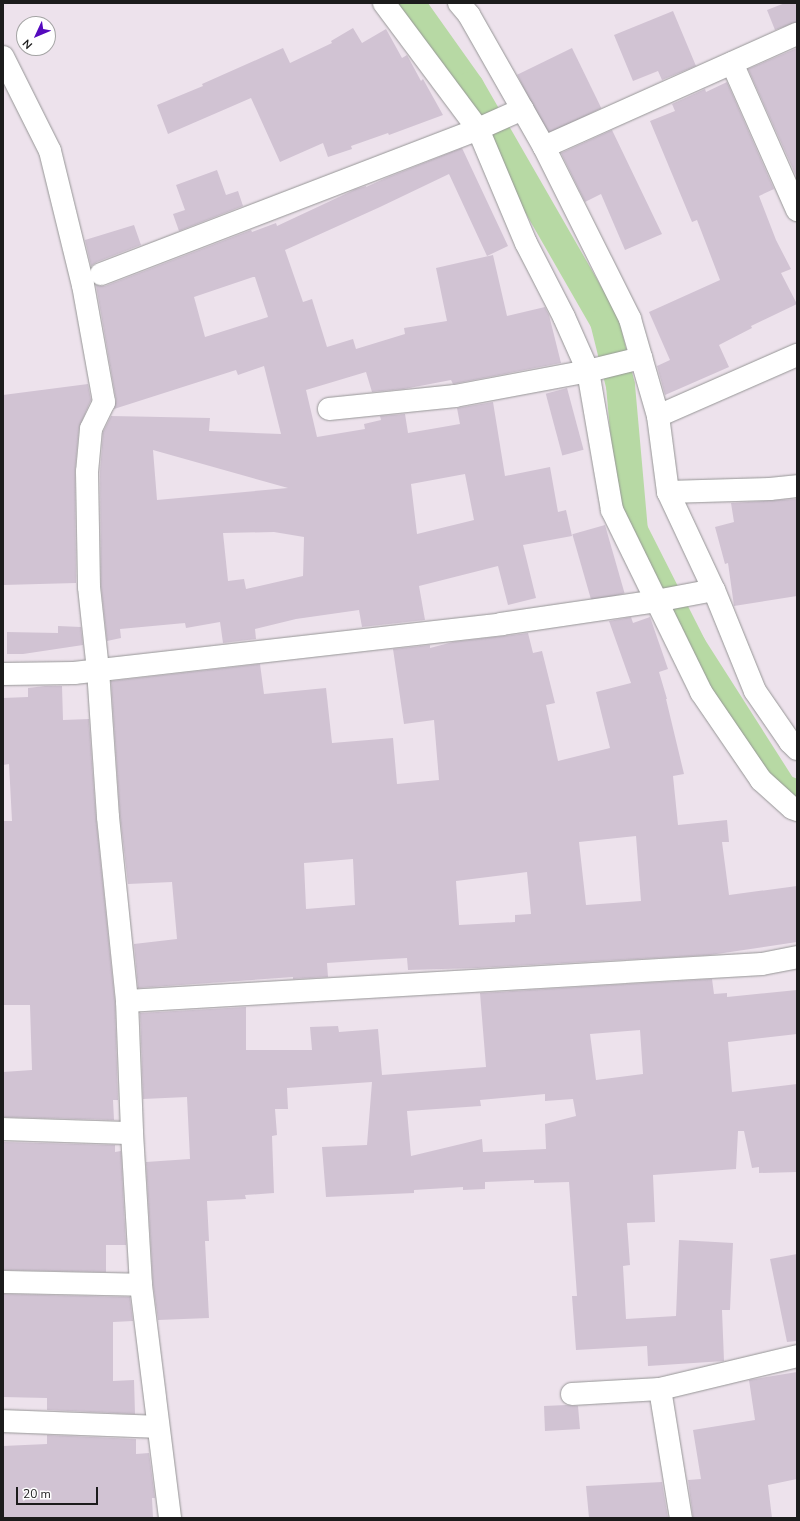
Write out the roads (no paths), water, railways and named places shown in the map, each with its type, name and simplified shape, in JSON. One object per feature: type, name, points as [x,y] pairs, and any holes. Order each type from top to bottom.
[{"type":"street","points":[[384,3],[478,128],[526,243],[564,317],[588,371],[612,510],[701,692],[761,780],[792,808],[797,810]]},
{"type":"street","points":[[460,3],[469,15],[544,147],[630,319],[658,416],[668,492],[714,590],[756,691],[790,742],[797,749]]},
{"type":"street","points":[[544,147],[797,34]]},
{"type":"street","points":[[4,60],[50,151],[83,285],[104,402],[91,429],[87,472],[88,587],[98,670],[108,817],[127,1001],[132,1133],[141,1286],[157,1427],[170,1518]]},
{"type":"street","points":[[732,63],[797,210]]},
{"type":"street","points":[[101,274],[478,128],[523,109]]},
{"type":"street","points":[[658,416],[797,355]]},
{"type":"street","points":[[329,409],[455,396],[588,371],[641,358]]},
{"type":"street","points":[[668,492],[770,489],[797,486]]},
{"type":"street","points":[[3,674],[74,673],[501,624],[656,601],[714,590]]},
{"type":"street","points":[[127,1001],[762,964],[797,957]]},
{"type":"street","points":[[3,1129],[132,1133]]},
{"type":"street","points":[[3,1282],[141,1286]]},
{"type":"street","points":[[572,1394],[660,1389],[797,1356]]},
{"type":"street","points":[[660,1389],[681,1518]]},
{"type":"street","points":[[3,1421],[157,1427]]},
{"type":"waterway","points":[[410,3],[469,86],[604,321],[620,385],[633,530],[691,645],[782,788],[797,794]]}]
